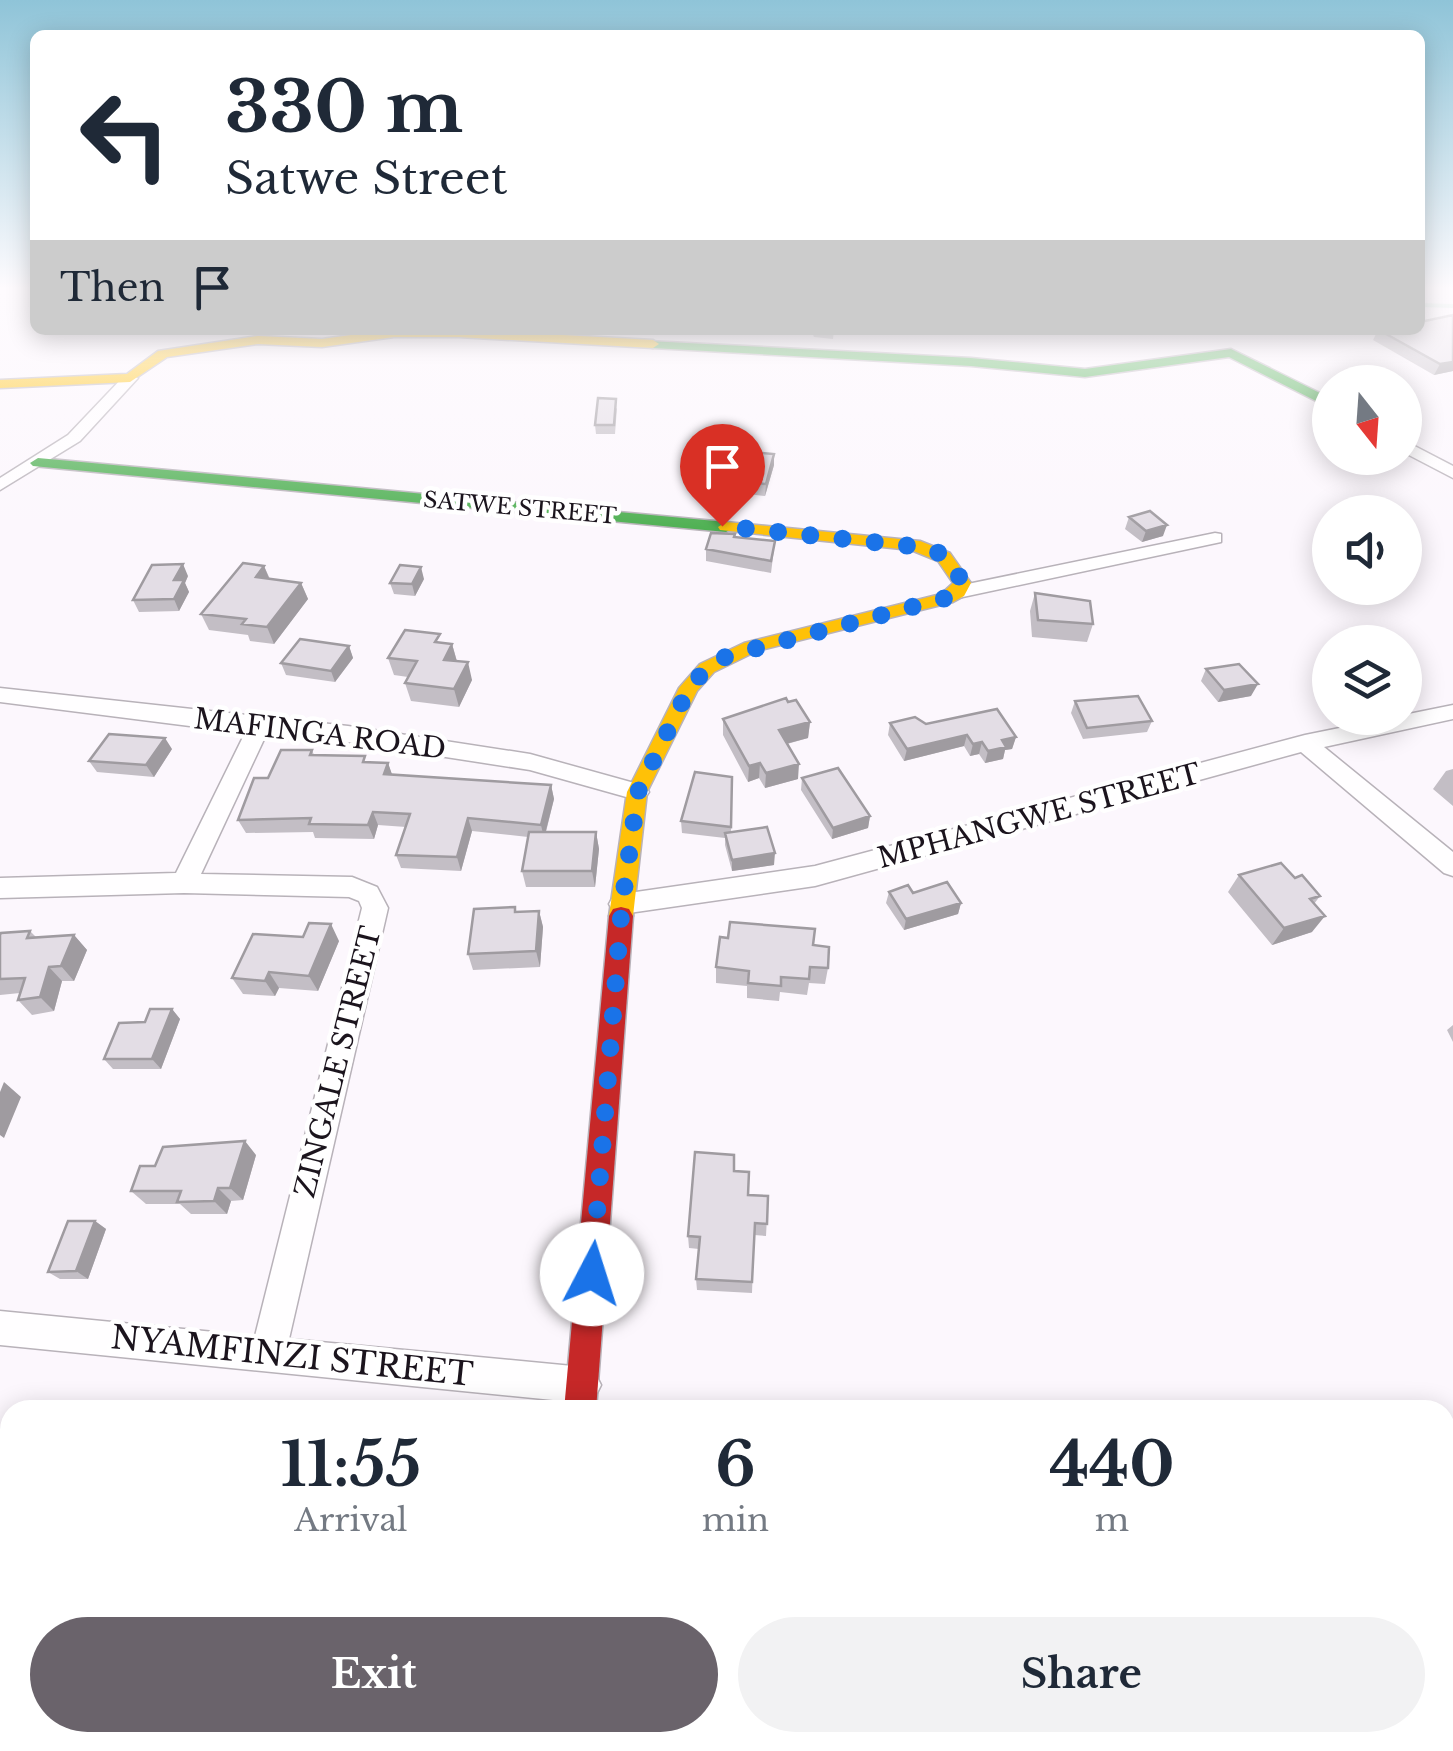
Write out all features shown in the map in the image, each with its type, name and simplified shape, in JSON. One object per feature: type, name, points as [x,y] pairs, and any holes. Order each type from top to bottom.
[{"type":"street","points":[[0,485],[74,438],[140,371]]},
{"type":"street","points":[[1062,371],[1101,371]]},
{"type":"street","points":[[1266,371],[1312,395]]},
{"type":"street","points":[[0,384],[130,378]]},
{"type":"street","points":[[1422,456],[1453,473]]},
{"type":"street","name":"SATWE STREET","points":[[38,463],[914,545],[942,554],[957,570],[962,583],[952,595]]},
{"type":"street","points":[[582,1397],[622,904],[638,792],[689,688],[707,668],[751,648],[952,595],[1215,538]]},
{"type":"street","name":"MAFINGA ROAD","points":[[0,695],[348,734],[530,762],[638,792]]},
{"type":"street","name":"MPHANGWE STREET","points":[[622,904],[815,876],[1305,743],[1453,712]]},
{"type":"street","points":[[0,888],[184,883],[259,727]]},
{"type":"street","points":[[1305,743],[1453,866]]},
{"type":"street","name":"ZINGALE STREET","points":[[184,883],[352,887],[368,894],[375,908],[268,1354]]},
{"type":"street","name":"NYAMFINZI STREET","points":[[0,1328],[268,1354],[582,1397]]},
{"type":"building","points":[[598,398],[616,399],[614,425],[595,425]]},
{"type":"building","points":[[750,452],[774,454],[766,484],[740,482]]},
{"type":"building","points":[[1150,511],[1167,525],[1146,531],[1129,517]]},
{"type":"building","points":[[711,533],[775,541],[771,561],[706,549]]},
{"type":"building","points":[[243,563],[264,566],[256,577],[301,583],[267,627],[242,624],[246,619],[201,614]]},
{"type":"building","points":[[183,564],[174,580],[184,580],[174,599],[133,600],[152,565]]},
{"type":"building","points":[[400,565],[421,567],[412,584],[390,583]]},
{"type":"building","points":[[1035,593],[1090,601],[1093,624],[1038,620]]},
{"type":"building","points":[[405,630],[440,634],[435,642],[452,644],[444,660],[468,662],[454,689],[405,683],[417,661],[388,658]]},
{"type":"building","points":[[300,639],[349,646],[331,671],[281,663]]},
{"type":"building","points":[[1239,664],[1258,684],[1224,690],[1206,669]]},
{"type":"building","points":[[1138,696],[1152,721],[1087,728],[1075,701]]},
{"type":"building","points":[[786,698],[788,702],[796,700],[810,722],[779,730],[799,764],[766,773],[760,763],[749,766],[723,719]]},
{"type":"building","points":[[997,709],[1016,737],[1002,740],[1006,747],[988,751],[982,742],[973,744],[967,735],[907,749],[890,723],[915,717],[926,724]]},
{"type":"building","points":[[109,734],[165,738],[146,765],[89,761]]},
{"type":"building","points":[[281,750],[365,756],[363,762],[388,763],[384,774],[551,785],[541,825],[468,818],[457,857],[396,855],[410,814],[373,812],[368,825],[309,824],[311,818],[238,820],[254,778],[268,778]]},
{"type":"building","points":[[838,768],[870,816],[833,828],[802,778]]},
{"type":"building","points":[[695,772],[732,777],[731,827],[681,821]]},
{"type":"building","points":[[767,827],[775,853],[732,860],[725,833]]},
{"type":"building","points":[[529,832],[596,832],[592,871],[522,871]]},
{"type":"building","points":[[1281,863],[1295,878],[1302,875],[1320,896],[1310,899],[1325,916],[1284,928],[1239,875]]},
{"type":"building","points":[[947,882],[961,903],[906,919],[889,892],[908,885],[913,893]]},
{"type":"building","points":[[515,907],[515,912],[539,911],[536,951],[468,954],[474,909]]},
{"type":"building","points":[[730,922],[815,929],[813,945],[829,947],[828,968],[810,967],[809,979],[781,977],[781,986],[748,983],[749,971],[716,967],[720,937],[728,938]]},
{"type":"building","points":[[309,923],[331,924],[309,976],[269,972],[265,981],[232,978],[253,934],[303,937]]},
{"type":"building","points":[[30,931],[27,938],[74,935],[61,966],[49,967],[40,997],[18,1000],[25,978],[0,979],[0,935]]},
{"type":"building","points":[[150,1009],[172,1009],[152,1059],[104,1059],[119,1023],[145,1022]]},
{"type":"building","points":[[245,1141],[230,1188],[218,1188],[214,1201],[177,1202],[181,1191],[131,1191],[140,1166],[155,1166],[163,1147]]},
{"type":"building","points":[[695,1152],[734,1155],[734,1171],[749,1172],[748,1195],[768,1196],[767,1224],[755,1223],[752,1282],[696,1279],[700,1237],[688,1236]]},
{"type":"building","points":[[68,1221],[95,1221],[76,1271],[48,1272]]},
{"type":"traffic: fast","points":[[1061,371],[1102,371]]},
{"type":"traffic: fast","points":[[1265,371],[1312,395]]},
{"type":"traffic: fast","points":[[38,463],[726,527]]},
{"type":"traffic: slow","points":[[0,384],[130,378],[140,371]]},
{"type":"traffic: slow","points":[[621,916],[637,792],[689,688],[707,668],[751,647],[947,598],[958,592],[962,583],[944,557],[914,545],[726,527]]},
{"type":"traffic: jam","points":[[581,1400],[621,916]]},
{"type":"route","points":[[592,1274],[622,904],[638,792],[689,688],[707,668],[727,656],[946,598],[958,592],[962,583],[957,570],[930,548],[722,526]]}]
